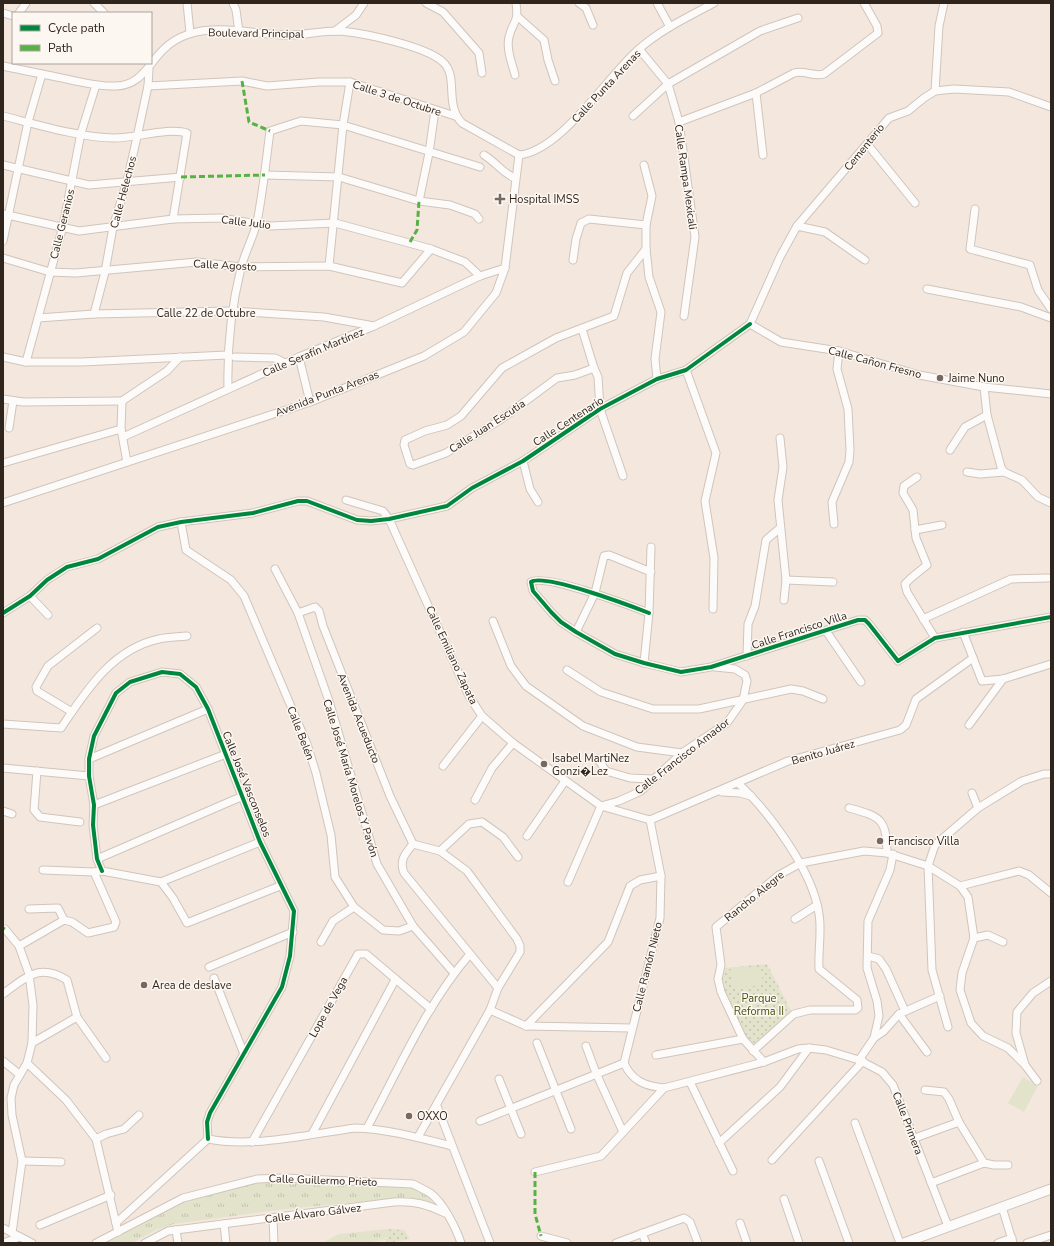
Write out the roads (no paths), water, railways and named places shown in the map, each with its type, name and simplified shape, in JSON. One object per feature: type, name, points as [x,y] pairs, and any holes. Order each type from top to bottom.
[{"type":"main road","points":[[904,1243],[915,1241],[948,1226],[1051,1189]]},
{"type":"street","points":[[20,12],[26,3]]},
{"type":"street","points":[[94,3],[103,12]]},
{"type":"street","points":[[188,3],[190,34]]},
{"type":"street","points":[[233,3],[236,10],[239,32]]},
{"type":"street","points":[[335,31],[356,15],[364,3]]},
{"type":"street","points":[[426,3],[444,12],[479,53],[482,73]]},
{"type":"street","points":[[515,75],[509,48],[509,36],[518,17],[516,3]]},
{"type":"street","points":[[579,3],[586,8],[593,24]]},
{"type":"street","points":[[657,3],[670,27]]},
{"type":"street","name":"Calle Punta Arenas","points":[[519,155],[527,154],[550,141],[573,121],[639,49],[670,27],[714,3]]},
{"type":"street","points":[[679,122],[756,93],[800,71],[818,76],[824,74],[878,33],[877,26],[864,3]]},
{"type":"street","points":[[935,91],[939,26],[944,3]]},
{"type":"street","points":[[518,17],[544,40],[548,60],[555,81]]},
{"type":"street","points":[[633,116],[668,84],[760,31],[798,18]]},
{"type":"street","name":"Boulevard Principal","points":[[3,66],[96,84],[117,86],[135,81],[149,69],[163,49],[174,41],[190,34],[212,30],[289,35],[335,31],[365,34],[428,53],[444,63],[451,80],[452,104],[455,116]]},
{"type":"street","name":"Calle Rampa Mexicali","points":[[639,49],[668,84],[679,122],[695,237],[684,316]]},
{"type":"street","name":"Calle Helechos","points":[[94,314],[105,272],[113,227],[127,181],[137,137],[148,86],[149,69]]},
{"type":"street","points":[[3,241],[6,214],[28,122],[42,74]]},
{"type":"street","name":"Calle 3 de Octubre","points":[[148,86],[242,82],[267,86],[319,82],[350,82],[455,116]]},
{"type":"street","points":[[329,266],[335,224],[343,125],[350,82]]},
{"type":"street","name":"Calle Geranios","points":[[26,362],[63,226],[81,133],[96,84]]},
{"type":"street","name":"Cementerio","points":[[750,324],[780,257],[797,226],[868,145],[880,126],[889,118],[908,111],[935,91],[954,89],[1009,92],[1051,107]]},
{"type":"street","points":[[756,93],[763,155]]},
{"type":"street","points":[[419,201],[429,153],[434,110]]},
{"type":"street","points":[[3,116],[98,137],[137,137],[178,130],[187,133],[174,219]]},
{"type":"street","points":[[455,116],[462,123],[519,155]]},
{"type":"street","points":[[228,389],[227,355],[231,311],[242,267],[256,223],[265,175],[270,131],[301,122],[343,125],[429,153],[480,167]]},
{"type":"street","points":[[868,145],[915,203]]},
{"type":"street","points":[[484,155],[492,160],[506,174],[515,178]]},
{"type":"street","name":"Avenida Punta Arenas","points":[[3,503],[310,402],[424,356],[464,332],[496,293],[505,268],[519,155]]},
{"type":"street","points":[[3,165],[95,185],[180,177]]},
{"type":"street","points":[[644,165],[652,196],[646,225],[646,249],[649,277],[661,312],[656,359],[657,379]]},
{"type":"street","points":[[265,175],[339,177],[419,201],[450,205],[475,214],[479,219]]},
{"type":"street","points":[[975,209],[970,249],[1030,265],[1038,290],[1051,309]]},
{"type":"street","name":"Calle Julio","points":[[6,214],[63,226],[79,231],[174,219],[221,218],[278,226],[335,224],[430,248],[465,262],[480,276]]},
{"type":"street","points":[[573,260],[576,238],[581,223],[590,220],[646,225]]},
{"type":"street","points":[[797,226],[825,232],[865,260]]},
{"type":"street","name":"Calle Agosto","points":[[3,258],[50,272],[76,273],[105,272],[197,262],[242,267],[329,266],[402,283],[430,248]]},
{"type":"street","name":"Calle Juan Escutia","points":[[594,368],[575,375],[557,378],[500,420],[446,453],[413,465],[410,464],[404,445],[405,440],[454,422],[461,416],[502,368],[556,338],[614,316],[627,273],[646,249]]},
{"type":"street","name":"Calle Serafín Martínez","points":[[123,437],[285,363],[374,326],[480,276],[505,268]]},
{"type":"street","points":[[927,289],[1021,307],[1051,318]]},
{"type":"street","name":"Calle 22 de Octubre","points":[[38,318],[94,314],[231,311],[324,317],[374,326]]},
{"type":"street","name":"Calle Cañon Fresno","points":[[750,324],[781,342],[839,351],[919,375],[984,387],[1051,394]]},
{"type":"street","name":"Calle Centenario","points":[[3,613],[30,596],[47,580],[67,567],[98,558],[158,527],[181,522],[253,513],[298,501],[307,501],[358,520],[390,519],[448,506],[472,488],[523,461],[600,408],[657,379],[686,370],[750,324]]},
{"type":"street","points":[[582,329],[598,377],[600,408],[623,476]]},
{"type":"street","points":[[834,524],[832,502],[849,462],[850,450],[848,409],[836,369],[839,351]]},
{"type":"street","points":[[3,357],[26,362],[227,355]]},
{"type":"street","points":[[3,399],[13,401],[68,402],[122,401],[167,371],[180,357]]},
{"type":"street","points":[[235,357],[275,358],[285,363]]},
{"type":"street","points":[[299,357],[310,402]]},
{"type":"street","points":[[686,370],[716,453],[705,501],[714,558],[713,610]]},
{"type":"street","points":[[984,387],[987,414],[1001,467],[1004,472]]},
{"type":"street","points":[[9,428],[13,401]]},
{"type":"street","points":[[122,401],[121,429],[127,462]]},
{"type":"street","points":[[950,450],[965,427],[987,414]]},
{"type":"street","points":[[3,463],[121,429]]},
{"type":"street","points":[[780,438],[783,467],[778,500],[786,580],[784,600]]},
{"type":"street","points":[[523,461],[530,489],[538,502]]},
{"type":"street","points":[[966,472],[980,474],[1004,472],[1022,480],[1038,497],[1051,503]]},
{"type":"street","points":[[918,477],[904,486],[903,493],[913,510],[916,538],[927,565],[910,578],[906,584],[907,592],[935,638],[1051,617]]},
{"type":"street","points":[[346,500],[383,511],[390,519]]},
{"type":"street","name":"Calle Emiliano Zapata","points":[[390,519],[469,696],[482,716],[514,743],[601,806],[650,820]]},
{"type":"street","name":"Calle Belén","points":[[181,522],[186,550],[231,580],[244,596],[306,744],[316,772],[331,835],[335,877],[354,907],[383,930],[399,931],[413,926]]},
{"type":"street","points":[[916,530],[942,525]]},
{"type":"street","points":[[747,656],[748,624],[755,606],[766,540],[780,528]]},
{"type":"street","points":[[644,664],[649,613],[651,547]]},
{"type":"street","points":[[576,632],[595,593],[604,556],[606,554],[651,572]]},
{"type":"street","name":"Calle José María Morelos Y Pavón","points":[[275,569],[298,613],[329,701],[377,864],[413,926],[454,973]]},
{"type":"street","points":[[923,619],[1010,579],[1048,578]]},
{"type":"street","points":[[649,613],[595,593],[540,579],[531,582],[533,591],[561,622],[615,654],[644,664],[681,672],[711,667]]},
{"type":"street","points":[[786,580],[833,582]]},
{"type":"street","points":[[30,596],[48,615]]},
{"type":"street","name":"Avenida Acueducto","points":[[298,613],[315,607],[319,611],[322,626],[390,796],[413,844]]},
{"type":"street","name":"Calle Francisco Villa","points":[[711,667],[858,620],[865,620],[869,624],[898,662],[935,638]]},
{"type":"street","points":[[493,621],[510,666],[526,686],[584,726],[637,747],[682,753]]},
{"type":"street","points":[[72,712],[37,691],[36,686],[48,666],[97,628]]},
{"type":"street","points":[[826,631],[861,682]]},
{"type":"street","points":[[963,632],[982,681],[1002,679],[1051,664]]},
{"type":"street","points":[[3,724],[61,728],[102,671],[126,652],[158,639],[187,636]]},
{"type":"street","name":"Benito Juárez","points":[[650,820],[788,761],[900,730],[906,725],[916,698],[972,658]]},
{"type":"street","name":"Calle Francisco Amador","points":[[601,806],[619,801],[641,791],[652,779],[682,753],[727,723],[743,700],[747,681],[745,675],[735,669],[711,667]]},
{"type":"street","points":[[566,670],[601,692],[653,709],[699,709],[791,689],[803,691],[823,699]]},
{"type":"street","name":"Calle José Vasconselos","points":[[64,920],[72,922],[88,933],[114,927],[116,925],[98,871],[93,825],[94,806],[89,776],[89,759],[94,736],[116,693],[130,682],[162,672],[180,674],[196,687],[208,709],[260,842],[280,886],[294,911],[290,956],[282,987],[210,1113],[207,1122],[208,1139]]},
{"type":"street","points":[[969,725],[1002,679]]},
{"type":"street","points":[[89,759],[208,709]]},
{"type":"street","points":[[443,766],[482,716]]},
{"type":"street","points":[[475,800],[492,768],[514,743]]},
{"type":"street","points":[[94,806],[226,754]]},
{"type":"street","points":[[598,759],[606,771],[630,778],[652,779]]},
{"type":"street","points":[[3,768],[89,776]]},
{"type":"street","points":[[36,771],[34,810],[36,814],[40,817],[80,822]]},
{"type":"street","points":[[948,1027],[932,970],[928,866],[935,845],[978,808],[1022,781],[1044,774],[1051,774]]},
{"type":"street","points":[[527,836],[565,781]]},
{"type":"street","points":[[738,783],[753,797],[801,863],[817,905],[819,915],[819,969],[857,1000],[858,1008],[855,1010],[810,1010],[794,1014],[753,1051]]},
{"type":"street","points":[[718,792],[740,793],[753,797]]},
{"type":"street","points":[[972,793],[978,808]]},
{"type":"street","points":[[97,859],[243,796]]},
{"type":"street","points":[[568,882],[601,806]]},
{"type":"street","points":[[772,1160],[861,1061],[874,1038],[879,1016],[877,1001],[867,968],[868,921],[890,870],[890,854],[886,829],[880,820],[873,816],[849,808]]},
{"type":"street","points":[[3,811],[12,814]]},
{"type":"street","name":"Calle Ramón Nieto","points":[[624,1063],[631,1028],[660,918],[661,876],[650,820]]},
{"type":"street","points":[[440,851],[470,824],[482,822],[503,837],[518,856]]},
{"type":"street","points":[[43,870],[98,871],[161,882],[260,842]]},
{"type":"street","points":[[418,1137],[437,1106],[490,1010],[498,988],[520,952],[520,946],[517,939],[467,871],[440,851],[413,844],[402,859],[401,866],[404,874],[498,988]]},
{"type":"street","name":"Rancho Alegre","points":[[764,1062],[743,1038],[719,984],[721,965],[716,927],[780,874],[801,863],[864,851],[890,854],[928,866],[960,886]]},
{"type":"street","points":[[1037,1081],[1025,1065],[1008,1048],[983,1036],[971,1024],[960,990],[962,973],[974,938],[968,897],[960,886],[1019,871],[1029,875],[1051,893]]},
{"type":"street","points":[[526,1026],[608,942],[630,886],[640,880],[661,876]]},
{"type":"street","points":[[161,882],[173,898],[187,923],[280,886]]},
{"type":"street","points":[[795,919],[817,905]]},
{"type":"street","points":[[321,942],[333,921],[354,907]]},
{"type":"street","points":[[19,946],[64,920],[58,908],[29,908]]},
{"type":"street","points":[[5,929],[19,946],[29,974],[33,1005],[32,1043],[27,1063],[19,1074],[14,1085],[12,1098],[12,1115],[22,1161],[12,1233]]},
{"type":"street","points":[[209,967],[293,932]]},
{"type":"street","points":[[974,938],[988,935],[1003,942]]},
{"type":"street","name":"Lope de Vega","points":[[252,1142],[358,954],[366,954],[431,1009]]},
{"type":"street","points":[[367,1128],[431,1009],[454,973],[470,954]]},
{"type":"street","points":[[868,956],[879,959],[886,969],[902,1013],[927,1052]]},
{"type":"street","points":[[3,994],[29,974],[40,972],[57,974],[67,980],[77,1017],[106,1058]]},
{"type":"street","points":[[214,978],[244,1054]]},
{"type":"street","points":[[312,1134],[395,980]]},
{"type":"street","points":[[1025,1065],[1016,1033],[1017,1012],[1032,993],[1051,981]]},
{"type":"street","points":[[874,1038],[884,1031],[902,1013],[940,996]]},
{"type":"street","points":[[490,1010],[526,1026],[631,1028]]},
{"type":"street","points":[[32,1043],[77,1017]]},
{"type":"street","points":[[656,1055],[743,1038]]},
{"type":"street","points":[[537,1043],[571,1129]]},
{"type":"street","points":[[586,1046],[596,1073],[623,1132]]},
{"type":"street","points":[[719,1143],[780,1087],[809,1048]]},
{"type":"street","name":"Calle Primera","points":[[664,1088],[764,1062],[785,1053],[809,1048],[826,1050],[861,1061],[882,1072],[893,1085],[915,1138],[948,1226]]},
{"type":"street","points":[[3,1061],[19,1074]]},
{"type":"street","points":[[27,1063],[66,1100],[96,1139],[111,1195],[118,1232]]},
{"type":"street","points":[[480,1121],[624,1063],[629,1073],[636,1080],[650,1086],[664,1088]]},
{"type":"street","points":[[499,1079],[509,1109],[521,1134]]},
{"type":"street","points":[[690,1082],[733,1171]]},
{"type":"street","points":[[536,1172],[601,1156],[664,1088]]},
{"type":"street","points":[[925,1090],[944,1092],[949,1099],[959,1122],[984,1163]]},
{"type":"street","points":[[437,1106],[490,1243]]},
{"type":"street","points":[[96,1139],[106,1134],[124,1129],[139,1115]]},
{"type":"street","points":[[915,1138],[959,1122]]},
{"type":"street","points":[[855,1123],[900,1243]]},
{"type":"street","points":[[116,1223],[208,1139],[230,1142],[252,1142],[367,1128],[418,1137],[452,1146]]},
{"type":"street","points":[[22,1161],[61,1162]]},
{"type":"street","points":[[819,1161],[849,1243]]},
{"type":"street","points":[[931,1183],[984,1163],[1008,1166]]},
{"type":"street","name":"Calle Guillermo Prieto","points":[[96,1243],[183,1198],[257,1178],[284,1178],[413,1184],[431,1194],[447,1214],[458,1232],[461,1243]]},
{"type":"street","points":[[40,1225],[111,1195]]},
{"type":"street","points":[[784,1199],[799,1243]]},
{"type":"street","name":"Calle Álvaro Gálvez","points":[[145,1243],[168,1231],[410,1202],[427,1204],[447,1214]]},
{"type":"street","points":[[998,1243],[1013,1241],[1002,1207]]},
{"type":"street","points":[[616,1243],[684,1218],[690,1222],[698,1243]]},
{"type":"street","points":[[273,1219],[274,1243]]},
{"type":"street","points":[[740,1223],[747,1243]]},
{"type":"street","points":[[224,1224],[226,1243]]},
{"type":"street","points":[[3,1228],[32,1243]]},
{"type":"street","points":[[176,1230],[178,1243]]},
{"type":"street","points":[[642,1233],[646,1243]]},
{"type":"street","points":[[1027,1243],[1051,1234]]},
{"type":"street","points":[[4,1243],[20,1237]]},
{"type":"street","points":[[542,1239],[567,1243]]},
{"type":"place","name":"Hospital IMSS","points":[[500,199]]},
{"type":"place","name":"Jaime Nuno","points":[[940,378]]},
{"type":"place","name":"Isabel MartiNez Gonzi�Lez","points":[[544,764]]},
{"type":"place","name":"Francisco Villa","points":[[880,841]]},
{"type":"place","name":"Area de deslave","points":[[144,985]]},
{"type":"place","name":"OXXO","points":[[409,1116]]},
{"type":"park label","name":"Parque Reforma II","points":[[759,1004]]}]
